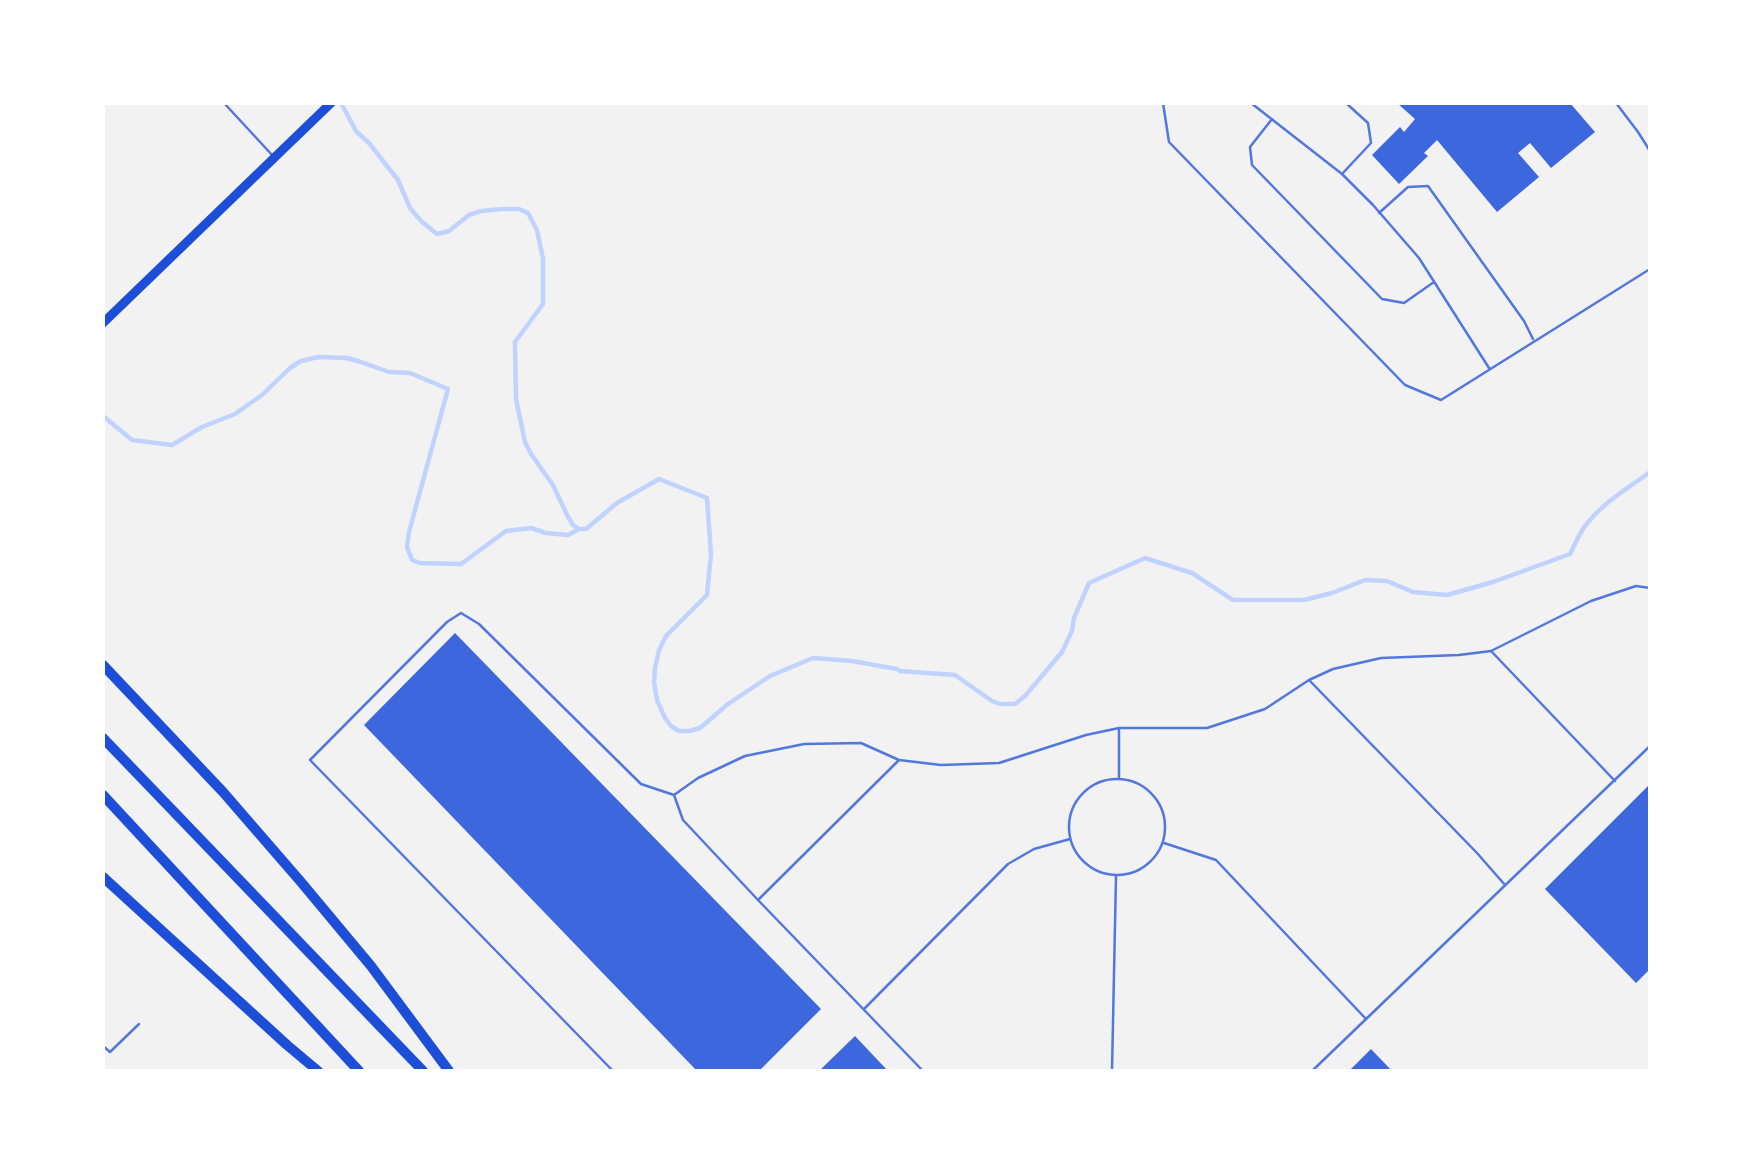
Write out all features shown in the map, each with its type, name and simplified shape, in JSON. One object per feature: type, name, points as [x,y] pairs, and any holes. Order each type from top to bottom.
[{"type":"highway","points":[[103,665],[223,792],[275,852],[371,966],[449,1071]]},
{"type":"highway","points":[[103,738],[424,1071]]},
{"type":"highway","points":[[103,795],[359,1071]]},
{"type":"highway","points":[[103,877],[318,1071]]},
{"type":"main road","points":[[103,323],[331,103]]},
{"type":"lane","points":[[224,103],[275,158]]},
{"type":"lane","points":[[1163,103],[1169,142],[1405,385],[1441,400],[1650,270]]},
{"type":"lane","points":[[1251,103],[1342,174],[1379,213],[1419,258],[1489,368]]},
{"type":"lane","points":[[1342,174],[1371,143],[1368,122],[1346,103]]},
{"type":"lane","points":[[1616,103],[1650,151]]},
{"type":"lane","points":[[1272,119],[1250,147],[1252,165],[1382,299],[1404,303],[1434,282]]},
{"type":"lane","points":[[1379,213],[1408,187],[1427,186],[1524,321],[1534,341]]},
{"type":"lane","points":[[674,795],[698,778],[745,756],[804,744],[860,743],[899,760],[941,765],[999,763],[1086,735],[1119,728],[1207,728],[1265,709],[1309,680],[1334,669],[1381,659],[1491,651],[1591,601],[1636,586],[1650,588]]},
{"type":"lane","points":[[613,1071],[310,760],[447,622],[461,613],[479,624],[641,784],[674,795]]},
{"type":"lane","points":[[1491,651],[1615,780]]},
{"type":"lane","points":[[1309,680],[1505,885]]},
{"type":"lane","points":[[1119,728],[1119,779]]},
{"type":"lane","points":[[1312,1071],[1650,746]]},
{"type":"lane","points":[[758,900],[899,760]]},
{"type":"lane","points":[[1119,779],[1134,782],[1147,790],[1158,802],[1164,816],[1164,843],[1154,859],[1143,868],[1116,876],[1092,869],[1082,861],[1074,851],[1068,827],[1075,802],[1083,792],[1094,784],[1119,779]]},
{"type":"lane","points":[[674,795],[683,820],[923,1071]]},
{"type":"lane","points":[[864,1009],[1009,864],[1034,849],[1070,839]]},
{"type":"lane","points":[[1164,843],[1216,860],[1367,1019]]},
{"type":"lane","points":[[1112,1071],[1116,876]]},
{"type":"lane","points":[[103,1045],[110,1052],[139,1024]]},
{"type":"building","points":[[1397,103],[1570,103],[1595,132],[1551,168],[1530,143],[1518,153],[1539,177],[1497,212],[1437,140],[1424,153],[1428,156],[1399,184],[1372,155],[1400,127],[1404,132],[1415,119]]},
{"type":"building","points":[[455,633],[821,1009],[759,1071],[697,1071],[364,725]]},
{"type":"building","points":[[1650,784],[1650,969],[1636,983],[1545,889]]},
{"type":"building","points":[[855,1036],[888,1071],[819,1071]]},
{"type":"building","points":[[1371,1049],[1392,1071],[1349,1071]]},
{"type":"waterway","points":[[341,103],[356,131],[398,180],[410,208],[437,234],[449,231],[469,215],[481,211],[519,209],[528,213],[537,230],[543,259],[543,304],[515,342],[516,399],[525,442],[553,485],[568,517],[579,529]]},
{"type":"waterway","points":[[103,416],[132,440],[172,445],[202,427],[235,414],[262,395],[290,368],[301,361],[318,357],[347,358],[389,372],[410,373],[448,389],[409,532],[407,547],[412,560],[420,563],[461,564],[506,531],[531,528],[546,533],[568,535],[579,529],[586,529],[617,503],[659,479],[707,498],[711,554],[707,595],[666,636],[655,668],[657,700],[665,718],[679,731],[700,728],[728,704],[770,676],[813,658],[852,661],[900,671],[955,675],[992,701],[1015,704],[1062,652],[1089,583],[1145,558],[1192,573],[1233,600],[1304,600],[1365,580],[1387,581],[1413,592],[1447,595],[1493,582],[1570,554],[1583,529],[1597,512],[1650,472]]}]
